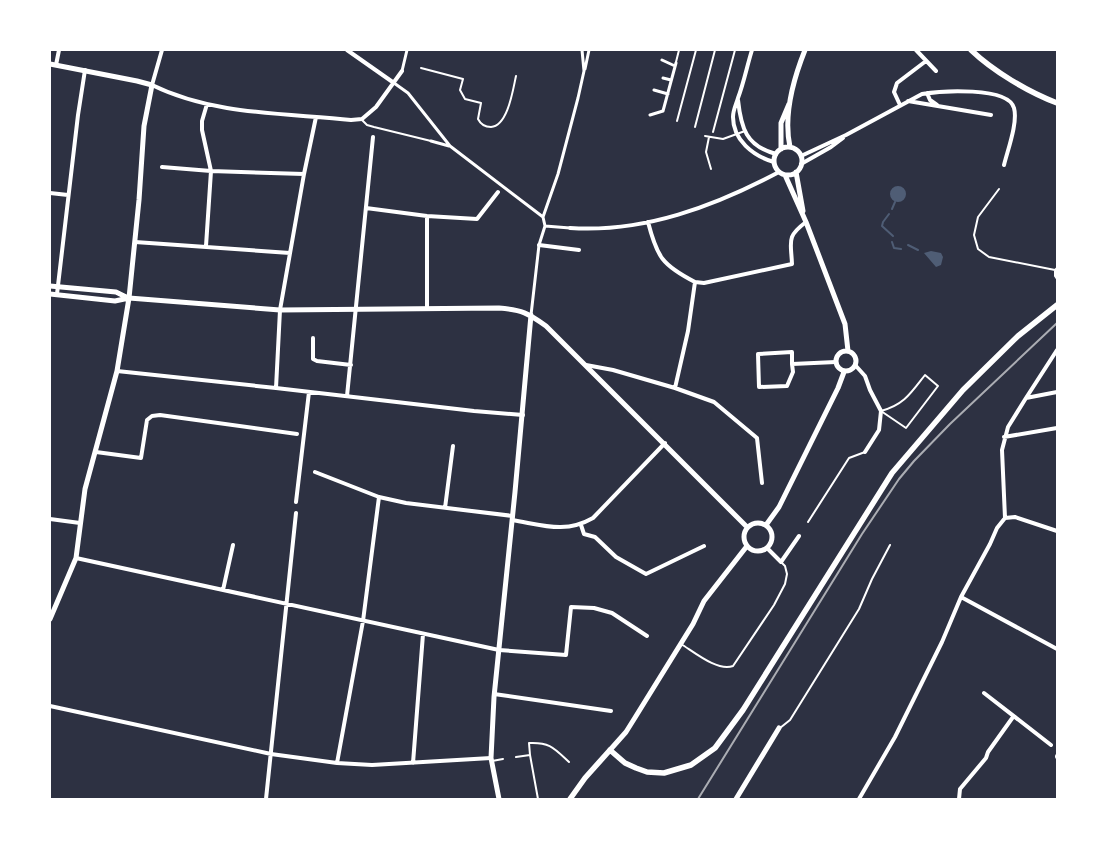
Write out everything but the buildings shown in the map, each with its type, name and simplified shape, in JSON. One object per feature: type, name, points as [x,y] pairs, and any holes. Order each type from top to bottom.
[{"type":"main road","points":[[971,50],[1020,85],[1057,103]]},
{"type":"main road","points":[[570,799],[585,778],[610,750],[625,763],[636,768],[647,772],[664,773],[691,765],[715,748],[743,710],[892,473],[963,390],[1018,336],[1057,305]]},
{"type":"street","points":[[58,50],[53,64],[152,85],[165,92],[219,107],[351,120],[362,119],[376,107],[402,71],[406,50]]},
{"type":"street","points":[[50,619],[76,558],[85,490],[117,371],[129,298],[144,126],[152,85],[162,50]]},
{"type":"street","points":[[347,50],[408,94],[450,146],[543,217]]},
{"type":"street","points":[[582,50],[584,71]]},
{"type":"street","points":[[499,799],[491,760],[494,694],[539,245],[545,226],[543,217],[558,174],[589,50]]},
{"type":"street","points":[[752,50],[733,115],[738,134],[749,149],[774,162]]},
{"type":"street","points":[[781,149],[781,123],[790,101],[805,50]]},
{"type":"street","points":[[916,50],[936,71]]},
{"type":"street","points":[[650,115],[664,111],[676,64],[662,60]]},
{"type":"street","points":[[900,105],[894,92],[897,83],[926,61]]},
{"type":"street","points":[[57,294],[85,70]]},
{"type":"street","points":[[664,78],[671,80]]},
{"type":"street","points":[[654,90],[668,94]]},
{"type":"street","points":[[801,156],[927,93],[962,91],[994,95],[1007,99],[1013,105],[1015,116],[1004,165]]},
{"type":"street","points":[[927,93],[930,100],[939,106]]},
{"type":"street","points":[[738,100],[742,123],[748,138],[759,148],[776,154]]},
{"type":"street","points":[[790,101],[788,138],[790,147]]},
{"type":"street","points":[[908,101],[991,115]]},
{"type":"street","points":[[206,246],[211,172],[202,130],[202,121],[207,104]]},
{"type":"street","points":[[276,388],[280,310],[316,117]]},
{"type":"street","points":[[806,222],[796,172],[801,164],[831,147],[846,135]]},
{"type":"street","points":[[347,396],[373,137]]},
{"type":"street","points":[[431,141],[450,146]]},
{"type":"street","points":[[779,172],[774,162],[776,154],[781,149],[790,147],[797,150],[801,156],[801,164]]},
{"type":"street","points":[[162,167],[211,172],[304,174]]},
{"type":"street","points":[[545,226],[570,228],[613,227],[648,222],[710,204],[779,172],[785,174],[796,172]]},
{"type":"street","points":[[785,174],[806,222],[845,324],[848,351]]},
{"type":"street","points":[[366,208],[427,216],[477,219],[502,186]]},
{"type":"street","points":[[50,193],[68,195]]},
{"type":"street","points":[[427,216],[427,309]]},
{"type":"street","points":[[648,222],[654,245],[666,265],[695,282],[704,282],[792,264],[791,240],[793,234],[806,222]]},
{"type":"street","points":[[135,242],[290,253]]},
{"type":"street","points":[[539,245],[578,250]]},
{"type":"street","points":[[675,388],[688,331],[695,282]]},
{"type":"street","points":[[50,286],[116,292],[129,298]]},
{"type":"street","points":[[50,294],[115,301],[129,298],[280,310],[499,308],[519,310],[531,315],[546,326],[747,527]]},
{"type":"street","points":[[313,338],[313,359],[351,365]]},
{"type":"street","points":[[859,799],[895,737],[942,642],[961,597],[997,528],[1005,518],[1002,461],[1004,437],[1008,427],[1057,350]]},
{"type":"street","points":[[848,351],[854,354],[857,362],[851,371],[844,372],[837,366],[836,362],[839,353],[848,351]]},
{"type":"street","points":[[792,352],[792,364],[793,372],[787,386],[758,387],[758,354],[792,352]]},
{"type":"street","points":[[1051,359],[1057,358]]},
{"type":"street","points":[[792,364],[836,362]]},
{"type":"street","points":[[584,365],[613,370],[675,388],[714,402],[757,438],[762,483]]},
{"type":"street","points":[[856,366],[865,376],[881,411],[879,430],[865,452]]},
{"type":"street","points":[[117,371],[522,415]]},
{"type":"street","points":[[766,525],[779,507],[838,388],[844,372]]},
{"type":"street","points":[[296,502],[309,392]]},
{"type":"street","points":[[1026,398],[1057,392]]},
{"type":"street","points":[[96,452],[141,458],[147,420],[152,416],[160,415],[297,434]]},
{"type":"street","points":[[1004,437],[1057,428]]},
{"type":"street","points":[[315,472],[379,496],[406,503],[513,518],[563,528],[581,525],[593,518],[665,443]]},
{"type":"street","points":[[446,508],[453,446]]},
{"type":"street","points":[[337,763],[363,621],[379,496]]},
{"type":"street","points":[[266,799],[296,513]]},
{"type":"street","points":[[1005,518],[1015,517],[1057,531]]},
{"type":"street","points":[[50,519],[80,523]]},
{"type":"street","points":[[756,522],[766,525],[772,536],[771,542],[767,548],[754,551],[747,546],[743,536],[747,527],[756,522]]},
{"type":"street","points":[[581,525],[584,534],[594,536],[616,558],[646,574],[704,546]]},
{"type":"street","points":[[767,548],[781,562],[800,535]]},
{"type":"street","points":[[223,590],[233,545]]},
{"type":"street","points":[[610,750],[626,732],[693,624],[704,601],[747,546]]},
{"type":"street","points":[[76,558],[499,650],[566,655],[571,607],[594,608],[612,613],[647,636]]},
{"type":"street","points":[[961,597],[1057,649]]},
{"type":"street","points":[[413,763],[423,634]]},
{"type":"street","points":[[494,694],[611,711]]},
{"type":"street","points":[[984,694],[1051,746]]},
{"type":"street","points":[[50,706],[271,754],[337,763],[372,764],[491,760]]},
{"type":"street","points":[[959,799],[960,789],[986,758],[988,752],[1013,717]]},
{"type":"street","points":[[736,799],[779,728]]},
{"type":"lane","points":[[676,64],[679,50]]},
{"type":"lane","points":[[677,121],[696,50]]},
{"type":"lane","points":[[695,127],[715,50]]},
{"type":"lane","points":[[713,132],[735,50]]},
{"type":"lane","points":[[421,68],[463,79],[460,90],[465,99],[481,103],[478,119],[483,125],[488,127],[500,124],[505,117],[516,76]]},
{"type":"lane","points":[[362,119],[367,125],[431,141]]},
{"type":"lane","points":[[705,136],[722,138],[745,131]]},
{"type":"lane","points":[[709,137],[706,152],[711,169]]},
{"type":"lane","points":[[999,189],[978,217],[974,235],[978,248],[989,257],[1056,269],[1055,276],[1057,279]]},
{"type":"lane","points":[[926,375],[938,386],[906,428],[881,411],[896,407],[909,396],[926,375]]},
{"type":"lane","points":[[808,522],[848,458],[865,452]]},
{"type":"lane","points":[[779,728],[790,720],[851,621],[890,545]]},
{"type":"lane","points":[[680,643],[718,666],[728,668],[736,663],[774,605],[787,579],[786,570],[781,562]]},
{"type":"lane","points":[[538,799],[530,755],[530,743],[544,742],[569,762]]},
{"type":"lane","points":[[516,757],[530,755]]},
{"type":"lane","points":[[491,760],[503,759]]},
{"type":"water","points":[[898,186],[906,194],[898,202],[890,194]]},
{"type":"water","points":[[931,251],[941,253],[943,257],[941,265],[936,267],[924,253]]},
{"type":"waterway","points":[[892,209],[895,202]]},
{"type":"waterway","points":[[889,214],[882,226],[893,236]]},
{"type":"waterway","points":[[892,242],[894,248],[901,249]]},
{"type":"waterway","points":[[908,245],[918,250]]},
{"type":"railway","points":[[698,799],[862,534],[899,479],[950,424],[1057,323]]}]
